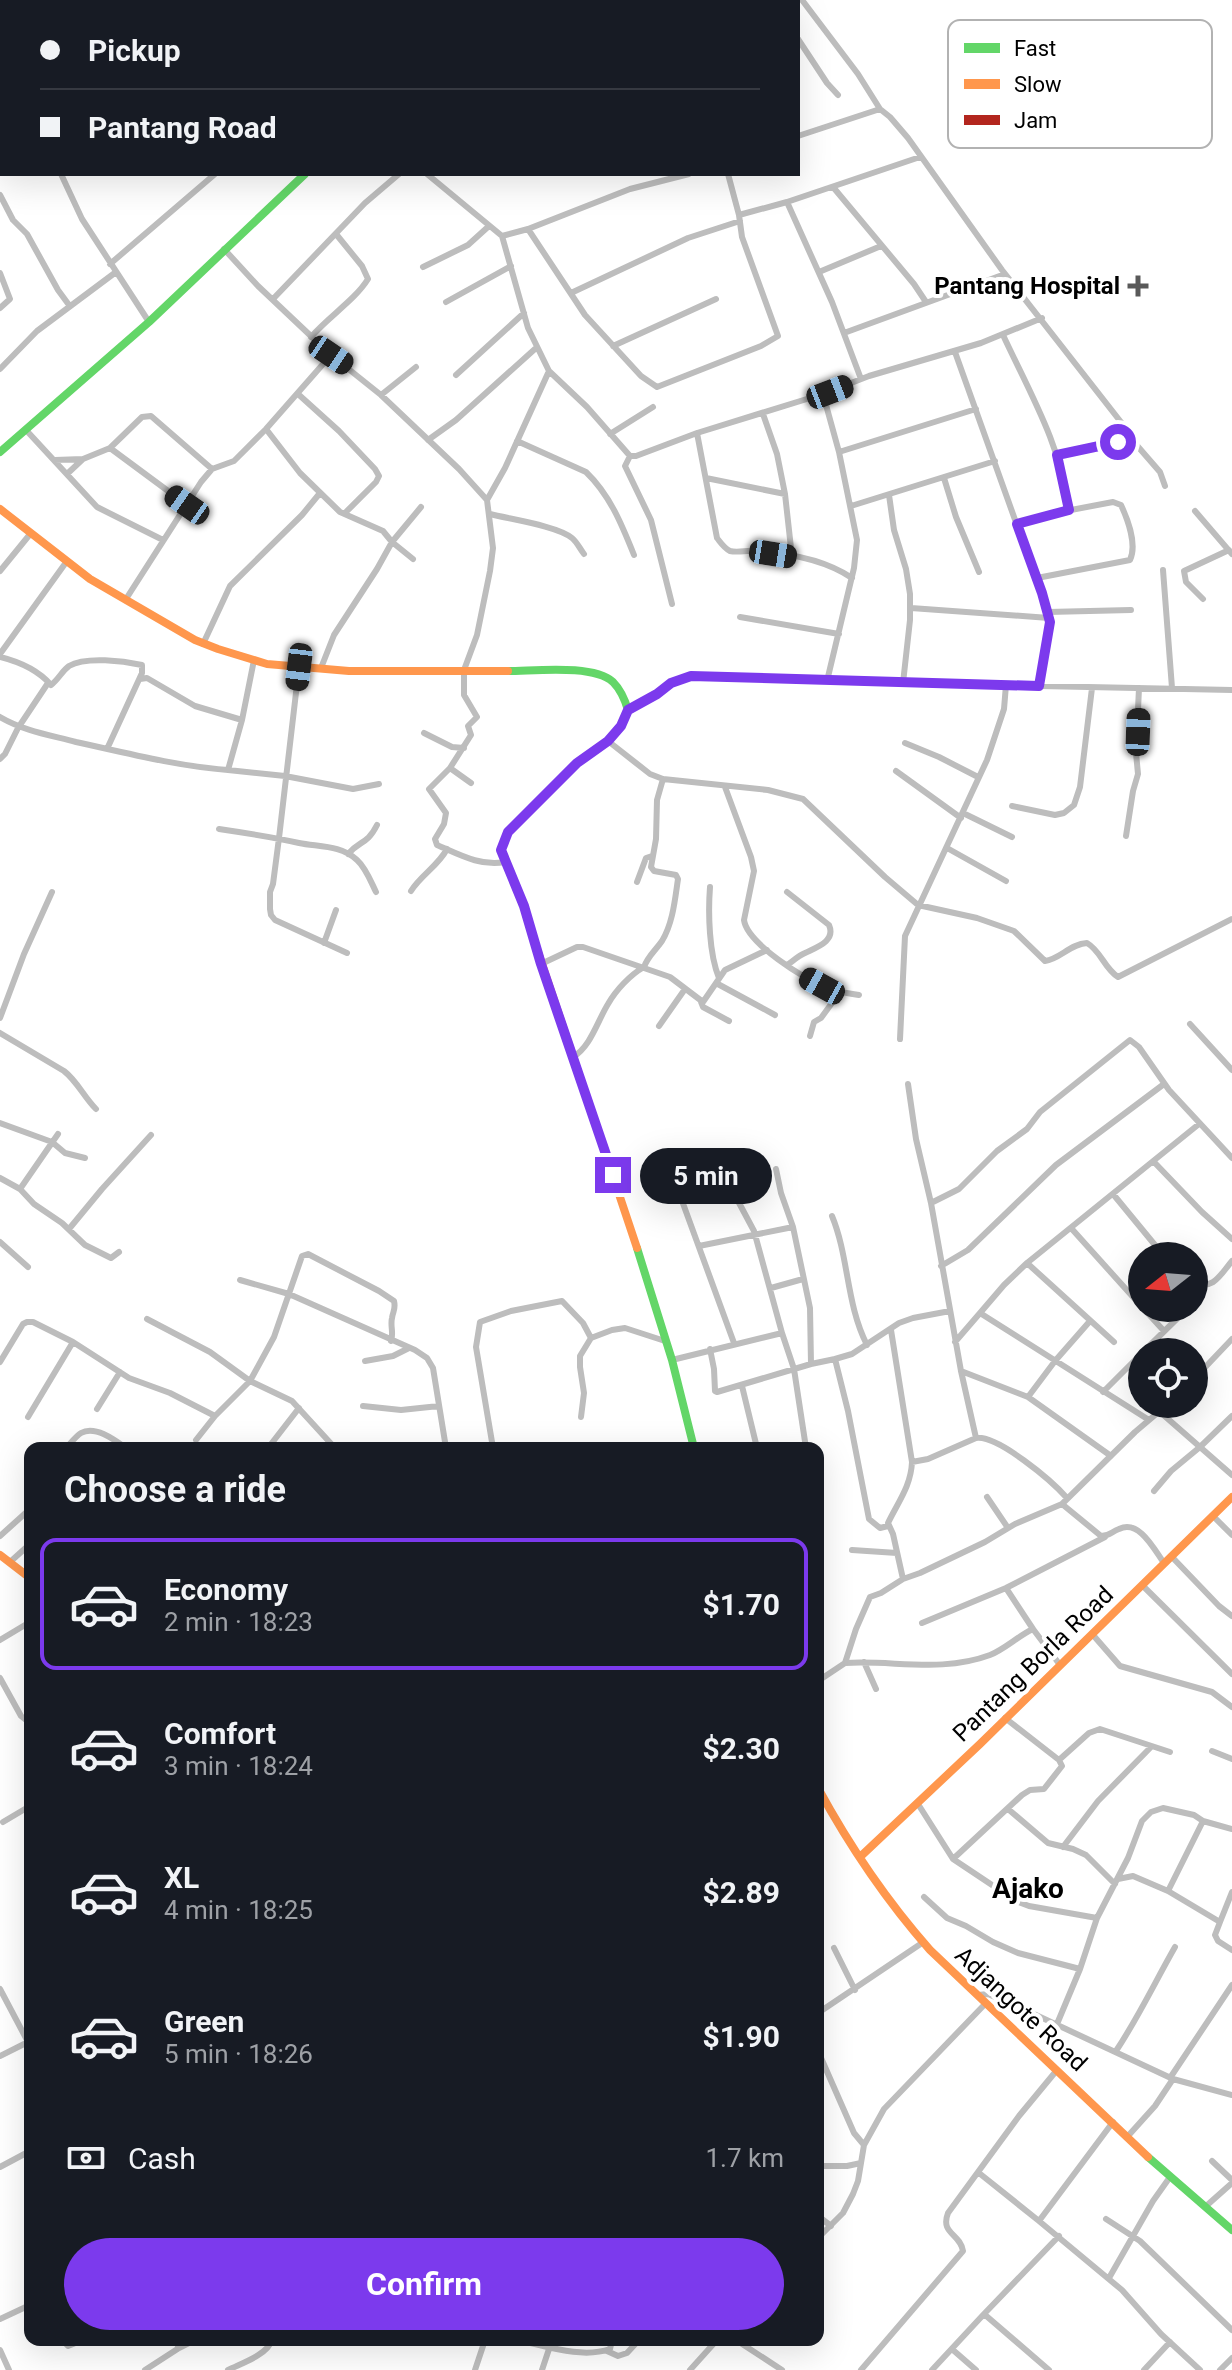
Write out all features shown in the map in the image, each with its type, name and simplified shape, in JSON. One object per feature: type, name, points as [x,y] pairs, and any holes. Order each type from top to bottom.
[{"type":"street","points":[[802,0],[858,74],[880,109],[908,138],[1005,274],[1042,318],[1127,434],[1160,472],[1165,486]]},
{"type":"street","points":[[800,42],[838,95]]},
{"type":"street","points":[[800,135],[880,109]]},
{"type":"street","points":[[571,293],[688,238],[920,157]]},
{"type":"street","points":[[62,176],[82,219],[149,322]]},
{"type":"street","points":[[110,264],[212,176]]},
{"type":"street","points":[[0,452],[149,322],[303,176]]},
{"type":"street","points":[[273,299],[365,203],[397,176]]},
{"type":"street","points":[[502,236],[630,189],[681,176]]},
{"type":"street","points":[[528,229],[585,315],[641,376],[657,387],[777,338],[742,237],[729,176]]},
{"type":"street","points":[[431,177],[502,236],[536,348],[549,371],[630,456]]},
{"type":"street","points":[[833,187],[926,302]]},
{"type":"street","points":[[0,195],[69,305]]},
{"type":"street","points":[[787,202],[819,272],[861,379]]},
{"type":"street","points":[[423,267],[468,245],[489,226]]},
{"type":"street","points":[[311,337],[368,279],[362,266],[336,234]]},
{"type":"street","points":[[819,272],[881,246]]},
{"type":"street","points":[[224,249],[311,337],[381,395],[487,500],[493,548],[490,571],[477,635],[464,670],[464,696],[477,717],[468,726],[471,735],[464,748],[429,789],[446,813],[435,841],[475,860],[505,862]]},
{"type":"street","points":[[446,302],[511,266]]},
{"type":"street","points":[[1,363],[69,305],[116,272]]},
{"type":"street","points":[[0,273],[10,299],[0,308]]},
{"type":"street","points":[[844,333],[1005,274]]},
{"type":"street","points":[[613,346],[716,299]]},
{"type":"street","points":[[456,375],[524,313]]},
{"type":"street","points":[[672,604],[651,520],[625,466],[630,456],[643,455],[697,433],[955,352],[1042,318]]},
{"type":"street","points":[[1003,335],[1057,455],[1069,510]]},
{"type":"street","points":[[428,440],[456,420],[536,348]]},
{"type":"street","points":[[955,352],[1048,615],[1045,658],[1039,686]]},
{"type":"street","points":[[126,599],[212,469],[234,461],[331,355]]},
{"type":"street","points":[[381,395],[416,367]]},
{"type":"street","points":[[487,500],[549,371]]},
{"type":"street","points":[[298,394],[339,431],[379,476],[345,513]]},
{"type":"street","points":[[823,394],[839,452],[857,540],[852,578],[827,681]]},
{"type":"street","points":[[610,434],[653,407]]},
{"type":"street","points":[[839,452],[976,409]]},
{"type":"street","points":[[763,414],[777,454],[792,557]]},
{"type":"street","points":[[55,460],[83,459],[110,448],[142,417],[151,416],[212,469]]},
{"type":"street","points":[[266,429],[292,464],[340,512],[383,531],[413,559]]},
{"type":"street","points":[[26,430],[97,507],[163,540]]},
{"type":"street","points":[[697,433],[717,538],[722,545],[734,552],[754,551],[832,566],[852,578]]},
{"type":"street","points":[[1057,455],[1118,442],[1125,439],[1127,434]]},
{"type":"street","points":[[517,441],[586,472],[610,501],[634,555]]},
{"type":"street","points":[[110,448],[187,505]]},
{"type":"street","points":[[67,474],[83,459]]},
{"type":"street","points":[[851,506],[995,461]]},
{"type":"street","points":[[706,478],[785,494]]},
{"type":"street","points":[[944,478],[979,572]]},
{"type":"street","points":[[203,644],[230,586],[320,493]]},
{"type":"street","points":[[889,495],[894,530],[906,569],[911,608],[903,683]]},
{"type":"street","points":[[1017,524],[1069,510],[1118,503],[1124,512],[1133,554],[1130,560],[1037,578]]},
{"type":"street","points":[[321,668],[334,635],[392,542],[421,507]]},
{"type":"street","points":[[0,509],[90,579],[203,644],[267,664],[349,671],[575,671],[600,674],[619,686],[628,710]]},
{"type":"street","points":[[1195,511],[1231,552],[1184,571],[1186,582],[1203,599]]},
{"type":"street","points":[[490,514],[566,534],[574,539],[584,554]]},
{"type":"street","points":[[0,571],[31,533]]},
{"type":"street","points":[[67,561],[0,656],[44,676],[53,685],[73,664],[115,660],[142,665],[144,668],[140,679],[107,749]]},
{"type":"street","points":[[1163,570],[1172,688]]},
{"type":"street","points":[[911,608],[1048,615],[1131,610]]},
{"type":"street","points":[[740,617],[839,634]]},
{"type":"street","points":[[228,770],[254,660]]},
{"type":"street","points":[[299,667],[270,892],[271,915],[275,920],[347,953]]},
{"type":"street","points":[[692,1442],[672,1360],[633,1234],[524,906],[501,850],[508,832],[577,763],[608,741],[621,726],[628,710],[671,683],[691,676],[1232,690]]},
{"type":"street","points":[[140,679],[147,678],[195,706],[242,720]]},
{"type":"street","points":[[1,757],[48,683]]},
{"type":"street","points":[[900,1039],[905,936],[997,734],[1006,685]]},
{"type":"street","points":[[1012,806],[1055,815],[1064,813],[1074,805],[1080,787],[1092,688]]},
{"type":"street","points":[[1126,836],[1138,774],[1139,688]]},
{"type":"street","points":[[0,717],[18,728],[205,768],[285,776],[353,789],[379,784]]},
{"type":"street","points":[[424,733],[452,747],[464,748]]},
{"type":"street","points":[[608,741],[650,774],[663,779],[768,790],[803,799],[918,905],[977,918],[1014,931],[1041,960],[1054,959],[1076,945],[1087,943],[1112,974],[1118,977],[1232,919]]},
{"type":"street","points":[[905,743],[978,777]]},
{"type":"street","points":[[450,768],[471,783]]},
{"type":"street","points":[[896,771],[962,816],[1012,837]]},
{"type":"street","points":[[573,1057],[591,1038],[613,996],[644,967],[648,956],[661,942],[675,903],[676,875],[652,870],[659,788],[663,779]]},
{"type":"street","points":[[725,787],[754,871],[745,926],[767,950],[787,965],[822,986],[859,995]]},
{"type":"street","points":[[348,854],[355,846],[368,840],[377,825]]},
{"type":"street","points":[[219,829],[323,845],[348,854],[358,861],[376,892]]},
{"type":"street","points":[[947,848],[1006,881]]},
{"type":"street","points":[[411,891],[447,849]]},
{"type":"street","points":[[637,882],[646,858],[652,856]]},
{"type":"street","points":[[710,887],[709,921],[718,980],[775,1015]]},
{"type":"street","points":[[0,1018],[52,892]]},
{"type":"street","points":[[787,892],[829,925],[832,931],[831,937],[820,946],[787,965]]},
{"type":"street","points":[[324,943],[336,910]]},
{"type":"street","points":[[541,964],[583,947],[670,977],[703,1007],[729,1021]]},
{"type":"street","points":[[701,1002],[725,970],[767,950]]},
{"type":"street","points":[[659,1026],[685,989]]},
{"type":"street","points":[[810,1036],[814,1022],[821,1018],[840,992]]},
{"type":"street","points":[[1190,1024],[1232,1070]]},
{"type":"street","points":[[0,1033],[64,1071],[96,1109]]},
{"type":"street","points":[[931,1203],[959,1189],[997,1151],[1027,1129],[1040,1112],[1126,1041],[1134,1041],[1164,1084],[1232,1158]]},
{"type":"street","points":[[908,1084],[916,1139],[976,1438]]},
{"type":"street","points":[[941,1266],[961,1256],[1056,1165],[1164,1084]]},
{"type":"street","points":[[0,1123],[52,1142],[65,1153],[85,1158]]},
{"type":"street","points":[[955,1342],[1027,1263],[1199,1124]]},
{"type":"street","points":[[20,1189],[58,1134]]},
{"type":"street","points":[[69,1229],[151,1135]]},
{"type":"street","points":[[1154,1162],[1232,1239]]},
{"type":"street","points":[[776,1169],[793,1227],[812,1324],[811,1364]]},
{"type":"street","points":[[0,1178],[20,1189],[85,1245],[108,1257],[119,1252]]},
{"type":"street","points":[[735,1187],[738,1201],[752,1227],[794,1369],[805,1442]]},
{"type":"street","points":[[1113,1194],[1152,1242]]},
{"type":"street","points":[[681,1198],[734,1343]]},
{"type":"street","points":[[832,1216],[842,1244],[859,1329],[867,1345]]},
{"type":"street","points":[[699,1246],[793,1227]]},
{"type":"street","points":[[1071,1228],[1128,1292]]},
{"type":"street","points":[[0,1242],[28,1267]]},
{"type":"street","points":[[196,1440],[250,1381],[274,1337],[300,1259],[308,1254],[394,1301],[396,1307],[391,1341]]},
{"type":"street","points":[[1208,1285],[1232,1261]]},
{"type":"street","points":[[1027,1263],[1114,1342]]},
{"type":"street","points":[[771,1288],[803,1279]]},
{"type":"street","points":[[240,1280],[289,1294],[427,1358],[431,1363],[445,1442]]},
{"type":"street","points":[[492,1442],[476,1347],[480,1322],[511,1311],[562,1301],[583,1323],[591,1338]]},
{"type":"street","points":[[710,1349],[715,1391],[852,1354],[899,1323],[950,1311]]},
{"type":"street","points":[[980,1313],[1149,1420]]},
{"type":"street","points":[[147,1319],[210,1352],[250,1381],[288,1398],[330,1442]]},
{"type":"street","points":[[1028,1397],[1090,1321]]},
{"type":"street","points":[[0,1362],[23,1324],[33,1322],[142,1384],[170,1393],[215,1416]]},
{"type":"street","points":[[1155,1322],[1164,1331]]},
{"type":"street","points":[[1157,1338],[1173,1322]]},
{"type":"street","points":[[581,1417],[584,1393],[580,1356],[591,1338],[625,1328],[665,1341]]},
{"type":"street","points":[[891,1330],[912,1462],[907,1487],[888,1526],[893,1534],[903,1579]]},
{"type":"street","points":[[672,1360],[782,1333]]},
{"type":"street","points":[[1208,1364],[1232,1339]]},
{"type":"street","points":[[28,1417],[73,1342]]},
{"type":"street","points":[[365,1361],[393,1356],[409,1348]]},
{"type":"street","points":[[835,1359],[869,1519],[880,1528],[888,1526]]},
{"type":"street","points":[[1103,1392],[1128,1366]]},
{"type":"street","points":[[961,1371],[1028,1397],[1111,1456]]},
{"type":"street","points":[[97,1409],[120,1372]]},
{"type":"street","points":[[742,1386],[756,1442]]},
{"type":"street","points":[[363,1406],[401,1410],[439,1406]]},
{"type":"street","points":[[275,1442],[299,1408]]},
{"type":"street","points":[[1154,1491],[1171,1471],[1232,1416]]},
{"type":"street","points":[[845,1663],[867,1600],[903,1579],[1065,1501],[1152,1418]]},
{"type":"street","points":[[1167,1418],[1232,1475]]},
{"type":"street","points":[[72,1442],[81,1432],[88,1431],[105,1435],[116,1442]]},
{"type":"street","points":[[912,1462],[928,1459],[976,1438],[986,1438],[1049,1479],[1065,1501],[1105,1537]]},
{"type":"street","points":[[987,1497],[1008,1528]]},
{"type":"street","name":"Pantang Borla Road","points":[[860,1857],[1093,1635],[1232,1497]]},
{"type":"street","points":[[0,1536],[24,1514]]},
{"type":"street","points":[[1213,1516],[1232,1535]]},
{"type":"street","points":[[922,1623],[1006,1588],[1121,1527],[1131,1527],[1142,1533],[1232,1616]]},
{"type":"street","points":[[10,1562],[24,1549]]},
{"type":"street","points":[[852,1550],[897,1553]]},
{"type":"street","points":[[0,1555],[24,1573]]},
{"type":"street","points":[[1142,1585],[1232,1674]]},
{"type":"street","points":[[1006,1588],[1060,1665]]},
{"type":"street","points":[[0,1640],[24,1626]]},
{"type":"street","points":[[824,1677],[845,1663],[946,1666],[989,1655],[1033,1629]]},
{"type":"street","points":[[1093,1635],[1120,1666],[1212,1692],[1232,1706]]},
{"type":"street","points":[[864,1662],[876,1689]]},
{"type":"street","points":[[0,1678],[24,1718]]},
{"type":"street","points":[[953,1859],[1030,1790],[1044,1789],[1062,1766],[1059,1760],[1005,1718]]},
{"type":"street","points":[[1059,1760],[1089,1733],[1100,1729],[1170,1752]]},
{"type":"street","points":[[1063,1847],[1098,1801],[1151,1747]]},
{"type":"street","points":[[1212,1751],[1232,1759]]},
{"type":"street","name":"Adjangote Road","points":[[824,1798],[860,1857],[922,1943],[1170,2177],[1232,2230]]},
{"type":"street","points":[[918,1804],[953,1859],[1016,1901],[1097,1918]]},
{"type":"street","points":[[1057,2024],[1097,1918],[1128,1858],[1142,1821],[1151,1812],[1163,1808],[1232,1829]]},
{"type":"street","points":[[1008,1809],[1048,1843],[1086,1855],[1116,1882]]},
{"type":"street","points":[[3,1822],[24,1810]]},
{"type":"street","points":[[1168,1891],[1203,1821]]},
{"type":"street","points":[[1116,1882],[1133,1876],[1168,1891],[1207,1916],[1232,1919]]},
{"type":"street","points":[[1232,1892],[1215,1935],[1218,1941],[1232,1950]]},
{"type":"street","points":[[924,1897],[947,1918],[993,1942],[1018,1953],[1080,1969]]},
{"type":"street","points":[[824,2009],[922,1943]]},
{"type":"street","points":[[1116,2051],[1136,2022],[1175,1947]]},
{"type":"street","points":[[834,1948],[855,1990]]},
{"type":"street","points":[[1128,2136],[1155,2106],[1232,1985]]},
{"type":"street","points":[[0,1989],[24,2032]]},
{"type":"street","points":[[978,1995],[988,1994],[1057,2024],[1171,2079],[1232,2094]]},
{"type":"street","points":[[824,2232],[843,2213],[853,2194],[864,2145],[884,2109],[986,2003]]},
{"type":"street","points":[[0,2056],[24,2044]]},
{"type":"street","points":[[824,2065],[854,2133],[864,2145]]},
{"type":"street","points":[[861,2370],[963,2251],[961,2242],[946,2228],[945,2220],[1019,2116],[1057,2070]]},
{"type":"street","points":[[1039,2221],[1113,2122]]},
{"type":"street","points":[[0,2167],[24,2154]]},
{"type":"street","points":[[1205,2207],[1232,2182],[1212,2161]]},
{"type":"street","points":[[824,2166],[861,2163]]},
{"type":"street","points":[[979,2173],[1109,2278],[1200,2370]]},
{"type":"street","points":[[1109,2278],[1170,2177]]},
{"type":"street","points":[[1106,2219],[1134,2237],[1232,2330]]},
{"type":"street","points":[[824,2221],[831,2226]]},
{"type":"street","points":[[932,2370],[1059,2236]]},
{"type":"street","points":[[0,2319],[24,2308]]},
{"type":"street","points":[[984,2314],[1049,2370]]},
{"type":"street","points":[[1144,2370],[1170,2342]]},
{"type":"street","points":[[145,2370],[183,2346]]},
{"type":"street","points":[[228,2370],[268,2346]]},
{"type":"street","points":[[475,2370],[483,2346]]},
{"type":"street","points":[[542,2370],[549,2346]]},
{"type":"street","points":[[559,2346],[585,2352],[607,2351],[618,2356],[633,2346]]},
{"type":"street","points":[[607,2351],[611,2346]]},
{"type":"street","points":[[690,2370],[712,2346]]},
{"type":"street","points":[[745,2346],[782,2370]]},
{"type":"street","points":[[0,2350],[9,2370]]},
{"type":"street","points":[[953,2350],[976,2370]]},
{"type":"street","points":[[1220,2370],[1232,2358]]},
{"type":"traffic: fast","points":[[0,452],[149,322],[303,176]]},
{"type":"traffic: fast","points":[[508,671],[563,670],[604,676],[618,688],[628,710],[621,726],[608,741],[577,763],[508,832],[501,850],[530,928]]},
{"type":"traffic: fast","points":[[637,1248],[672,1360],[692,1442]]},
{"type":"traffic: fast","points":[[1148,2157],[1232,2230]]},
{"type":"traffic: slow","points":[[0,509],[90,579],[195,640],[218,649],[267,664],[349,671],[508,671]]},
{"type":"traffic: slow","points":[[530,928],[637,1248]]},
{"type":"traffic: slow","points":[[860,1857],[1232,1497]]},
{"type":"traffic: slow","points":[[0,1555],[24,1573]]},
{"type":"traffic: slow","points":[[824,1798],[870,1872],[930,1950],[1148,2157]]},
{"type":"place","name":"Pantang Hospital","points":[[1138,286]]},
{"type":"district","name":"Ajako","points":[[1028,1888]]},
{"type":"route","points":[[613,1175],[524,906],[501,850],[508,832],[577,763],[608,741],[621,726],[628,710],[681,678],[1039,686],[1050,622],[1017,524],[1069,510],[1057,455],[1118,442]]}]
